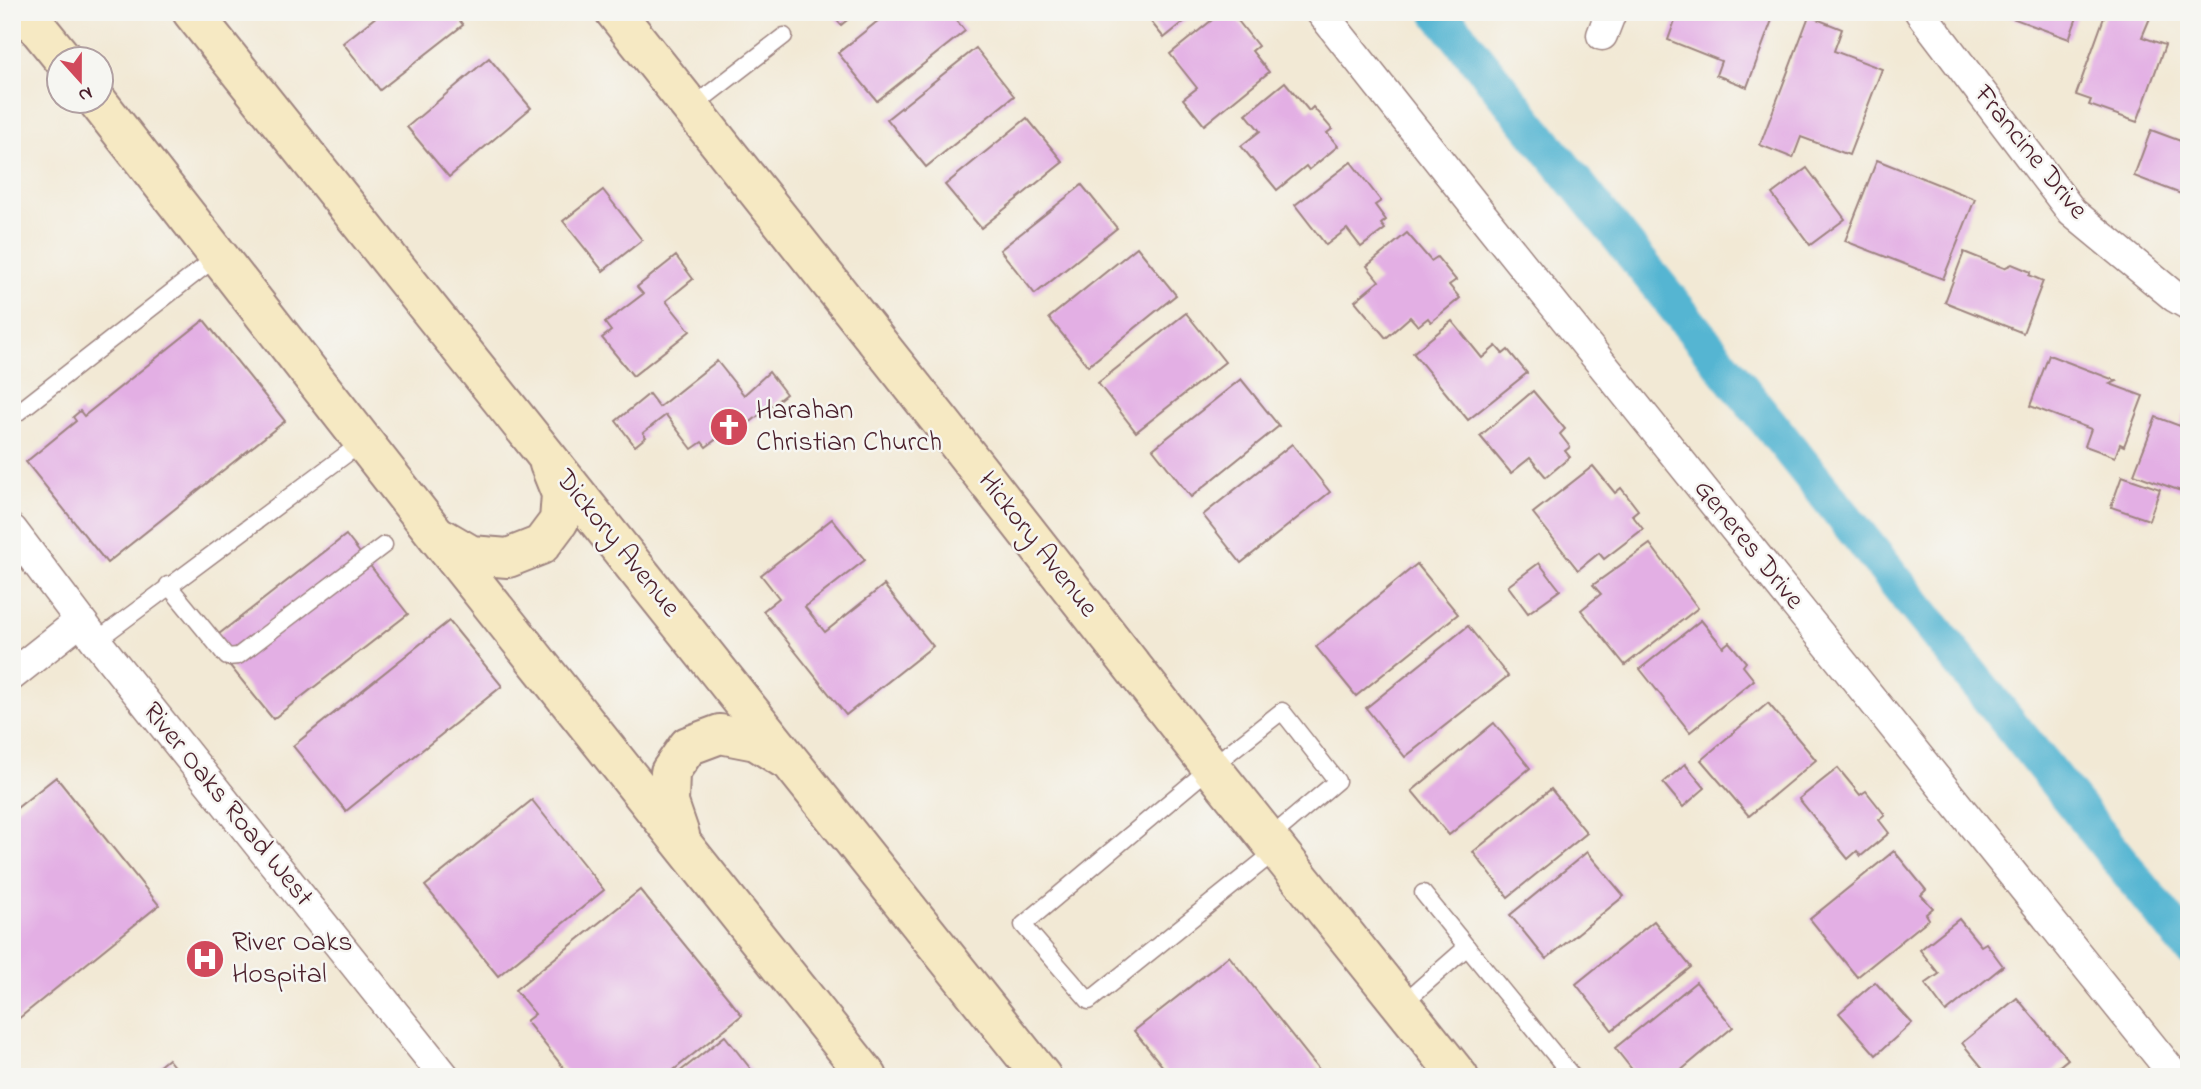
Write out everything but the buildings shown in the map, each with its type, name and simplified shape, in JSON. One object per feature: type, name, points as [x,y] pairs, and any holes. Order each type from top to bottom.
[{"type":"main road","points":[[25,12],[53,46]]},
{"type":"main road","name":"Dickory Avenue","points":[[192,12],[1042,1077]]},
{"type":"main road","name":"Hickory Avenue","points":[[615,12],[1401,1004],[1449,1073]]},
{"type":"main road","points":[[109,116],[437,536],[868,1077]]},
{"type":"main road","points":[[437,536],[471,555],[508,558],[541,545],[559,522],[561,494],[546,454]]},
{"type":"main road","points":[[683,843],[668,803],[670,772],[688,746],[720,734],[756,741],[790,762]]},
{"type":"street","name":"Generes Drive","points":[[1321,12],[2176,1077]]},
{"type":"street","name":"Francine Drive","points":[[1920,12],[2071,212],[2175,297],[2189,305]]},
{"type":"street","name":"River Oaks Road West","points":[[12,530],[88,631],[443,1076]]},
{"type":"street","points":[[12,675],[88,631]]},
{"type":"lane","points":[[691,107],[784,36]]},
{"type":"lane","points":[[12,417],[219,255]]},
{"type":"lane","points":[[88,631],[168,585],[363,441]]},
{"type":"lane","points":[[168,585],[227,657],[238,656],[384,545]]},
{"type":"lane","points":[[1282,711],[1337,781],[1273,844],[1089,1002],[1023,925],[1282,711]]},
{"type":"lane","points":[[1423,893],[1573,1077]]},
{"type":"lane","points":[[1401,1004],[1467,947]]},
{"type":"waterway","points":[[1439,12],[2189,947]]},
{"type":"place","name":"Harahan Christian Church","points":[[729,427]]},
{"type":"place","name":"River Oaks Hospital","points":[[205,959]]}]
